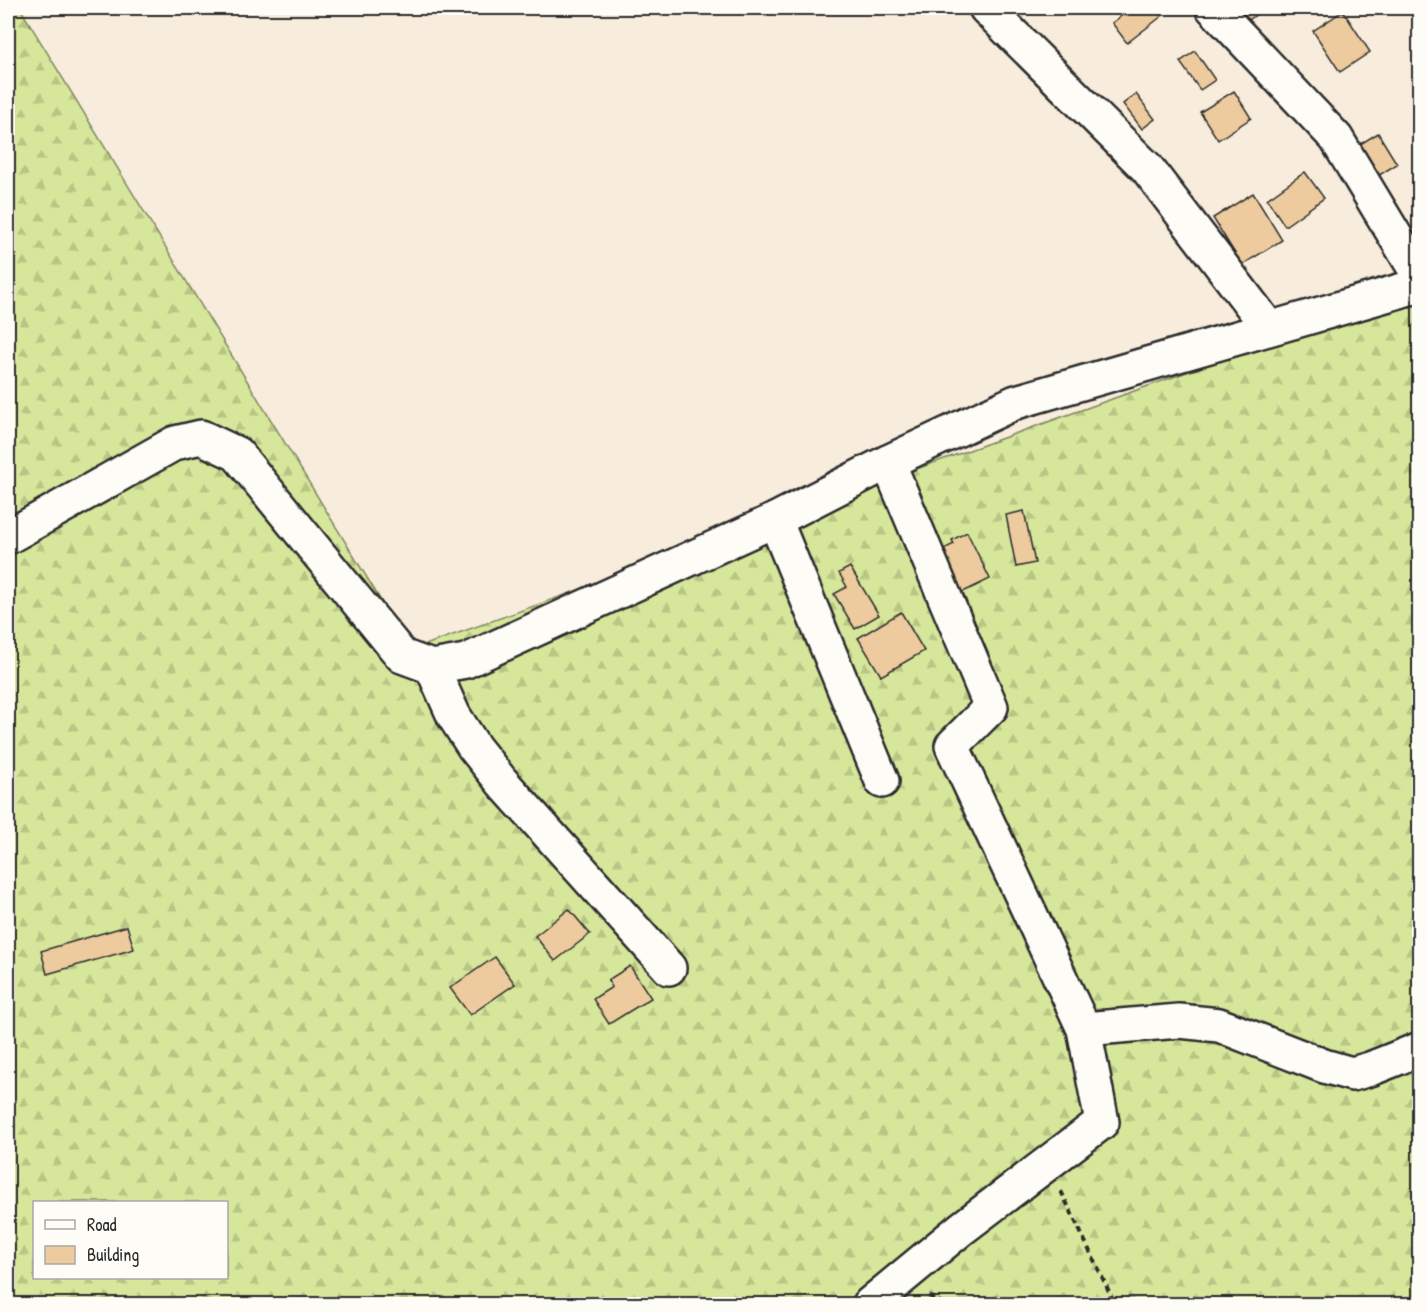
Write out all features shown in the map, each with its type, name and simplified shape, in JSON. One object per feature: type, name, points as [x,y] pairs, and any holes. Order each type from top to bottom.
[{"type":"street","points":[[986,8],[1147,168],[1269,328]]},
{"type":"street","points":[[1213,8],[1336,138],[1419,277]]},
{"type":"street","points":[[8,537],[175,443],[201,437],[237,454],[402,656],[432,667],[466,661],[775,520],[888,462],[1016,402],[1419,285]]},
{"type":"street","points":[[870,1305],[961,1229],[1102,1122],[1084,1029],[952,746],[991,707],[888,462]]},
{"type":"street","points":[[775,520],[882,781]]},
{"type":"street","points":[[432,667],[454,716],[474,747],[502,782],[669,968]]},
{"type":"street","points":[[1084,1029],[1179,1021],[1219,1025],[1324,1066],[1352,1074],[1419,1049]]},
{"type":"path","points":[[1048,1163],[1115,1305]]},
{"type":"green space","points":[[8,8],[20,8],[411,650],[1419,289],[1419,1304],[8,1304]]},
{"type":"building","points":[[1132,8],[1155,8],[1162,16],[1127,43],[1112,23]]},
{"type":"building","points":[[1223,8],[1265,8],[1238,28]]},
{"type":"building","points":[[1343,11],[1370,52],[1340,72],[1313,31]]},
{"type":"building","points":[[1195,51],[1215,80],[1200,90],[1180,62]]},
{"type":"building","points":[[1234,91],[1251,118],[1218,140],[1200,112]]},
{"type":"building","points":[[1136,94],[1155,119],[1142,129],[1123,104]]},
{"type":"building","points":[[1378,133],[1397,164],[1365,184],[1346,153]]},
{"type":"building","points":[[1305,172],[1324,198],[1285,226],[1267,199]]},
{"type":"building","points":[[1253,193],[1282,240],[1242,265],[1213,218]]},
{"type":"building","points":[[1024,511],[1035,563],[1016,567],[1006,515]]},
{"type":"building","points":[[967,532],[990,579],[959,594],[938,552],[954,544],[952,540]]},
{"type":"building","points":[[850,567],[879,615],[855,629],[834,594],[847,587],[839,573]]},
{"type":"building","points":[[901,612],[924,651],[881,676],[858,638]]},
{"type":"building","points":[[569,909],[590,934],[555,961],[535,936]]},
{"type":"building","points":[[127,926],[134,949],[47,974],[41,951]]},
{"type":"building","points":[[495,957],[515,984],[470,1015],[450,988]]},
{"type":"building","points":[[630,966],[651,998],[609,1024],[593,999],[612,987],[608,980]]}]
